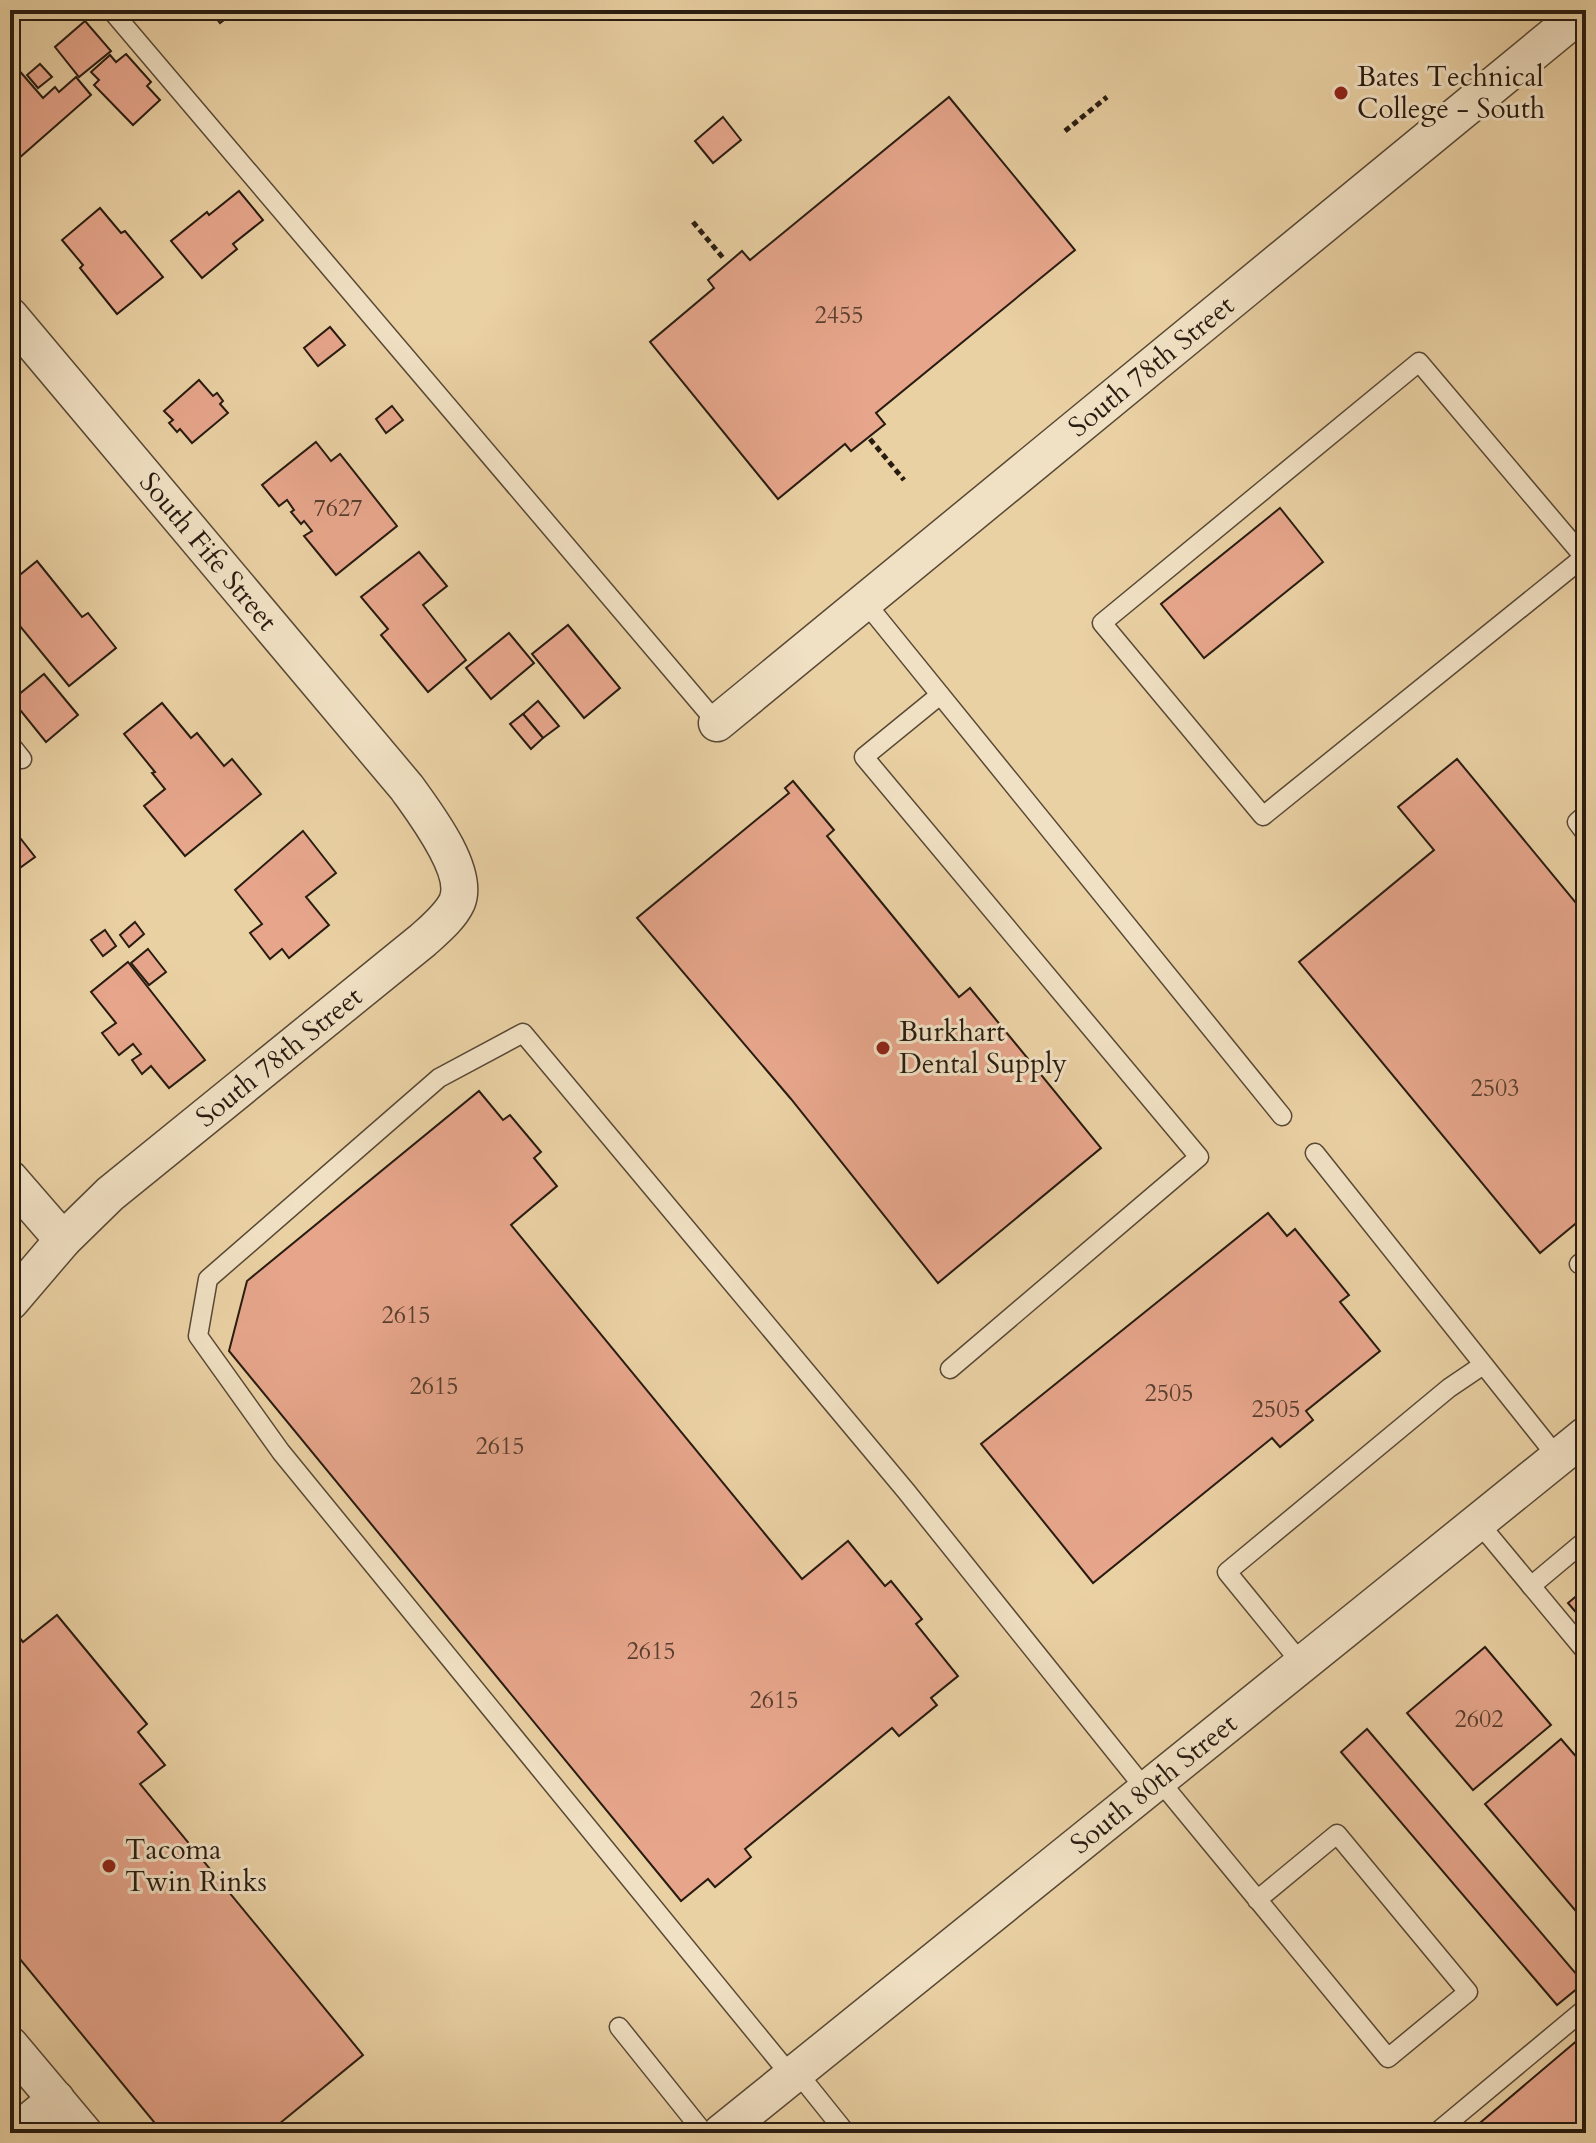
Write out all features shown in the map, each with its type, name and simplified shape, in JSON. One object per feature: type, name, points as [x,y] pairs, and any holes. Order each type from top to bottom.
[{"type":"street","name":"South 78th Street","points":[[717,723],[1585,10]]},
{"type":"street","name":"South Fife Street","points":[[10,316],[407,788]]},
{"type":"street","name":"South 78th Street","points":[[10,1302],[63,1240],[110,1194],[411,950],[451,912],[459,895],[455,869],[435,829],[407,788]]},
{"type":"street","points":[[10,1179],[63,1240]]},
{"type":"street","name":"South 80th Street","points":[[721,2133],[1586,1435]]},
{"type":"street","points":[[10,2045],[84,2133]]},
{"type":"street","points":[[15,2133],[56,2099]]},
{"type":"lane","points":[[111,10],[717,723]]},
{"type":"lane","points":[[1419,362],[1585,558],[1263,816],[1102,623],[1419,362]]},
{"type":"lane","points":[[865,602],[1282,1116]]},
{"type":"lane","points":[[940,695],[864,757],[1199,1157],[950,1369]]},
{"type":"lane","points":[[1586,814],[1577,822],[1586,834]]},
{"type":"lane","points":[[846,2133],[601,1846],[281,1452],[198,1336],[208,1279],[439,1078],[523,1033],[1153,1785],[1257,1900],[1388,2058],[1468,1992],[1337,1834],[1257,1900]]},
{"type":"lane","points":[[1315,1153],[1558,1458]]},
{"type":"lane","points":[[1302,1664],[1227,1572],[1449,1388],[1483,1365]]},
{"type":"lane","points":[[1478,1522],[1586,1652]]},
{"type":"lane","points":[[1531,1586],[1586,1540]]},
{"type":"lane","points":[[1436,2133],[1586,2008]]},
{"type":"lane","points":[[619,2027],[704,2133]]},
{"type":"path","points":[[1065,131],[1107,97]]},
{"type":"path","points":[[693,222],[724,259]]},
{"type":"path","points":[[870,439],[904,480]]},
{"type":"building","points":[[210,10],[237,10],[220,23]]},
{"type":"building","points":[[85,21],[111,51],[79,77],[55,47]]},
{"type":"building","points":[[126,54],[151,82],[147,86],[160,100],[133,125],[94,85],[99,80],[91,72],[110,55],[116,62]]},
{"type":"building","points":[[10,60],[43,98],[55,87],[59,92],[76,77],[91,95],[10,166]]},
{"type":"building","points":[[40,64],[52,77],[38,88],[27,75]]},
{"type":"building","points":[[949,97],[1075,250],[876,413],[885,424],[851,451],[845,444],[778,499],[650,342],[714,288],[708,280],[742,251],[750,260]]},
{"type":"building","points":[[723,117],[741,140],[713,163],[695,141]]},
{"type":"building","points":[[239,191],[263,220],[233,244],[237,249],[202,278],[171,241]]},
{"type":"building","points":[[100,208],[121,233],[125,231],[163,277],[117,314],[62,240]]},
{"type":"building","points":[[330,327],[345,345],[318,366],[304,348]]},
{"type":"building","points":[[199,380],[213,396],[217,393],[223,401],[220,404],[228,413],[192,443],[180,429],[177,432],[169,423],[173,420],[164,411]]},
{"type":"building","points":[[392,406],[403,420],[386,433],[376,419]]},
{"type":"building","points":[[316,442],[331,461],[340,454],[397,526],[336,575],[304,536],[312,531],[291,512],[294,510],[287,500],[279,506],[262,485]]},
{"type":"building","points":[[1280,508],[1323,562],[1204,658],[1161,604]]},
{"type":"building","points":[[419,552],[447,586],[423,605],[466,660],[428,692],[381,635],[388,629],[361,597]]},
{"type":"building","points":[[37,561],[82,617],[88,613],[116,648],[69,686],[10,614],[10,583]]},
{"type":"building","points":[[568,625],[620,688],[584,718],[532,654]]},
{"type":"building","points":[[509,633],[534,663],[491,699],[466,668]]},
{"type":"building","points":[[44,674],[78,715],[46,742],[12,700]]},
{"type":"building","points":[[538,701],[559,726],[543,738],[523,714]]},
{"type":"building","points":[[162,703],[191,738],[197,733],[224,766],[232,759],[261,794],[185,856],[144,806],[165,789],[124,734]]},
{"type":"building","points":[[523,714],[543,738],[531,749],[510,724]]},
{"type":"building","points":[[1457,759],[1586,915],[1586,1215],[1540,1253],[1299,962],[1434,850],[1398,807]]},
{"type":"building","name":"Burkhart Dental Supply","points":[[793,781],[834,830],[827,836],[959,997],[970,988],[1101,1148],[938,1283],[791,1099],[637,918],[789,793],[785,788]]},
{"type":"building","points":[[10,825],[35,857],[10,875]]},
{"type":"building","points":[[303,831],[336,873],[306,897],[329,925],[289,958],[282,949],[270,959],[250,933],[262,924],[235,890]]},
{"type":"building","points":[[135,922],[144,934],[129,947],[120,935]]},
{"type":"building","points":[[105,930],[116,946],[103,956],[91,940]]},
{"type":"building","points":[[148,949],[166,972],[149,985],[131,963]]},
{"type":"building","points":[[128,962],[205,1060],[169,1088],[151,1066],[142,1074],[132,1060],[141,1054],[133,1044],[119,1055],[102,1033],[116,1023],[91,992]]},
{"type":"building","points":[[479,1091],[503,1120],[510,1115],[541,1152],[534,1158],[557,1186],[511,1225],[802,1579],[848,1541],[885,1586],[891,1581],[922,1619],[916,1624],[958,1676],[931,1698],[937,1705],[899,1736],[892,1728],[745,1849],[751,1857],[715,1887],[708,1879],[681,1901],[229,1351],[247,1281]]},
{"type":"building","points":[[1268,1213],[1287,1236],[1295,1229],[1349,1295],[1340,1302],[1380,1351],[1306,1411],[1313,1420],[1280,1447],[1272,1438],[1093,1583],[981,1444]]},
{"type":"building","points":[[1586,1588],[1586,1624],[1568,1603]]},
{"type":"building","name":"Tacoma Twin Rinks","points":[[57,1615],[147,1724],[138,1732],[165,1765],[140,1784],[363,2055],[268,2133],[163,2133],[10,1947],[10,1626],[23,1642]]},
{"type":"building","points":[[1485,1647],[1551,1725],[1473,1790],[1407,1713]]},
{"type":"building","points":[[1367,1729],[1584,1983],[1557,2005],[1341,1752]]},
{"type":"building","points":[[1561,1739],[1586,1768],[1586,1923],[1485,1804]]},
{"type":"building","points":[[1586,2033],[1586,2121],[1572,2133],[1468,2133]]},
{"type":"place","name":"Bates Technical College - South","points":[[1341,93]]},
{"type":"place","name":"Burkhart Dental Supply","points":[[883,1048]]},
{"type":"place","name":"Tacoma Twin Rinks","points":[[109,1866]]}]
